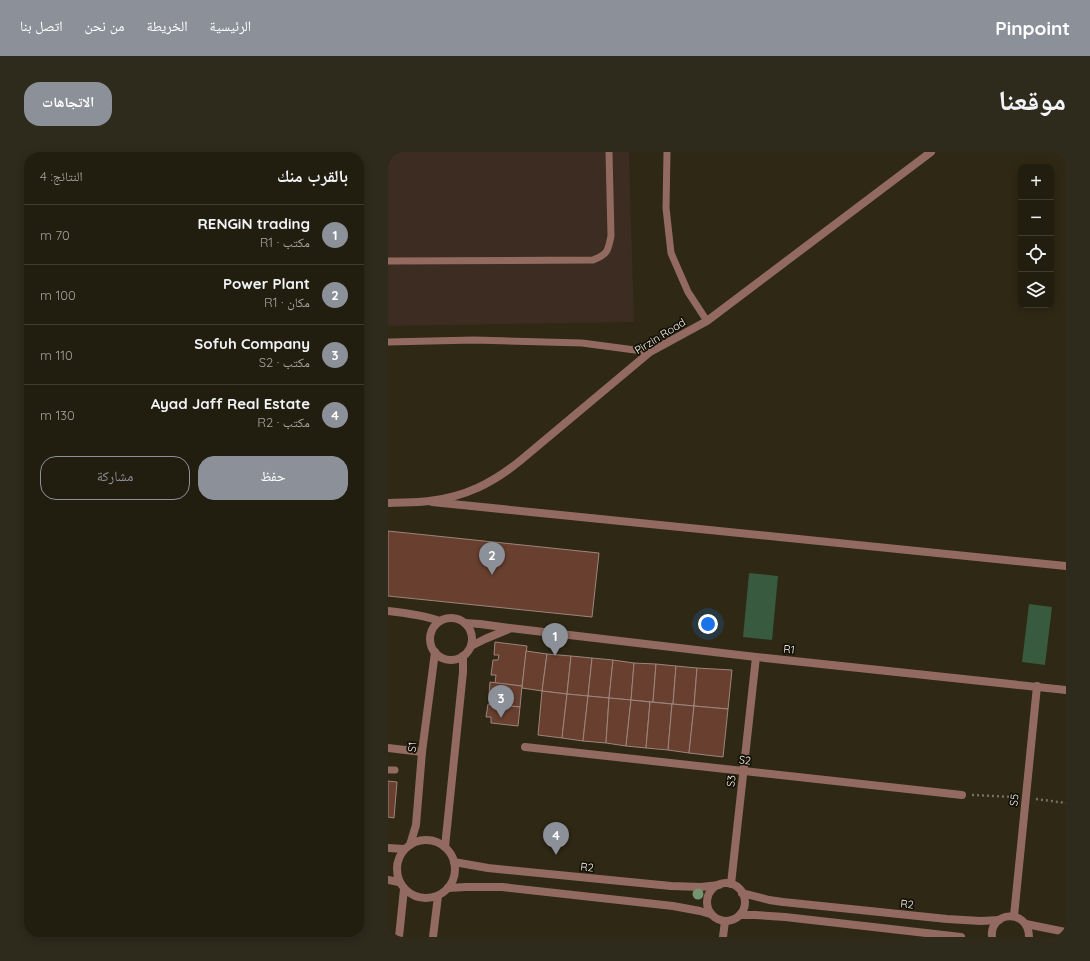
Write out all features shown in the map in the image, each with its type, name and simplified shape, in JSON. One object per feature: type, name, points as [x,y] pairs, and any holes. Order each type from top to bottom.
[{"type":"street","name":"Pirzin Road","points":[[388,503],[444,499],[478,488],[508,471],[650,352],[707,321],[931,152]]},
{"type":"street","points":[[427,501],[1066,566]]},
{"type":"street","points":[[388,611],[429,617],[440,622]]},
{"type":"street","points":[[453,618],[465,623],[472,634],[473,641],[466,654],[461,658],[454,660],[446,660],[440,657],[431,645],[430,638],[435,626],[446,619],[453,618]]},
{"type":"street","name":"R1","points":[[465,623],[756,657],[1066,690]]},
{"type":"street","points":[[471,646],[510,628]]},
{"type":"street","name":"S1","points":[[407,847],[416,825],[422,752],[435,652]]},
{"type":"street","points":[[445,847],[463,672],[463,656]]},
{"type":"street","name":"S3","points":[[731,884],[756,657]]},
{"type":"street","name":"S5","points":[[1014,916],[1037,686]]},
{"type":"street","name":"S2","points":[[525,747],[962,795]]},
{"type":"street","points":[[388,748],[422,752]]},
{"type":"street","points":[[428,840],[437,842],[445,847],[451,854],[455,871],[453,880],[448,888],[438,896],[429,899],[411,895],[404,890],[396,873],[399,856],[407,847],[418,841],[428,840]]},
{"type":"street","points":[[388,848],[407,847]]},
{"type":"street","name":"R2","points":[[454,862],[494,868],[671,886],[701,887],[719,885]]},
{"type":"street","points":[[388,880],[399,882]]},
{"type":"street","points":[[448,888],[502,887],[673,906],[710,914],[717,919],[724,921],[730,921],[740,915],[744,904],[742,892],[731,884],[723,884],[714,888],[707,897],[710,914]]},
{"type":"street","points":[[399,937],[404,890]]},
{"type":"street","name":"R2","points":[[742,892],[769,900],[783,902],[947,919],[998,920],[1003,917],[1014,916]]},
{"type":"street","points":[[433,937],[438,896]]},
{"type":"street","points":[[740,915],[785,917],[961,937]]},
{"type":"street","points":[[1014,916],[1023,920],[1026,924],[1029,937]]},
{"type":"street","points":[[992,937],[993,929],[998,920]]},
{"type":"street","points":[[723,937],[724,921]]},
{"type":"street","points":[[1026,924],[1066,932]]},
{"type":"lane","points":[[388,261],[593,260],[604,256],[608,249],[611,236],[609,152]]},
{"type":"lane","points":[[668,152],[666,208],[671,253],[688,292],[707,321]]},
{"type":"lane","points":[[388,342],[474,340],[575,343],[650,352]]},
{"type":"shaded area","points":[[388,152],[629,152],[634,322],[388,326]]},
{"type":"green space","points":[[749,573],[778,576],[772,640],[743,637]]},
{"type":"green space","points":[[1029,604],[1052,607],[1045,665],[1022,662]]},
{"type":"building","points":[[388,531],[599,553],[592,617],[388,596]]},
{"type":"building","points":[[495,642],[527,646],[522,686],[495,683],[496,675],[491,675],[493,660],[498,660],[499,655],[494,655]]},
{"type":"building","points":[[526,651],[547,654],[542,691],[522,688]]},
{"type":"building","points":[[547,654],[571,656],[567,694],[542,691]]},
{"type":"building","points":[[571,656],[592,658],[588,696],[567,694]]},
{"type":"building","points":[[592,658],[613,660],[609,698],[588,696]]},
{"type":"building","points":[[613,660],[634,663],[631,700],[609,698]]},
{"type":"building","points":[[634,663],[656,664],[653,702],[631,700]]},
{"type":"building","points":[[656,664],[676,666],[673,704],[653,702]]},
{"type":"building","points":[[676,666],[697,668],[694,706],[673,704]]},
{"type":"building","points":[[697,668],[732,670],[728,709],[694,706]]},
{"type":"building","points":[[490,682],[522,686],[520,707],[493,704],[494,695],[489,695]]},
{"type":"building","points":[[542,691],[567,694],[562,738],[538,735]]},
{"type":"building","points":[[567,694],[588,696],[583,741],[562,738]]},
{"type":"building","points":[[588,696],[609,698],[606,743],[583,741]]},
{"type":"building","points":[[609,698],[631,700],[626,746],[606,743]]},
{"type":"building","points":[[631,700],[650,702],[646,748],[626,746]]},
{"type":"building","points":[[650,702],[672,704],[668,750],[646,748]]},
{"type":"building","points":[[488,704],[520,707],[518,726],[491,723],[491,717],[486,717]]},
{"type":"building","points":[[672,704],[694,706],[689,753],[668,750]]},
{"type":"building","points":[[694,706],[728,709],[723,757],[689,753]]},
{"type":"building","points":[[388,781],[397,782],[394,818],[388,817]]},
{"type":"place","name":"Power Plant","points":[[492,575]]},
{"type":"place","name":"RENGiN trading","points":[[555,656]]},
{"type":"place","name":"Sofuh Company","points":[[501,718]]},
{"type":"place","name":"Ayad Jaff Real Estate","points":[[556,855]]}]
